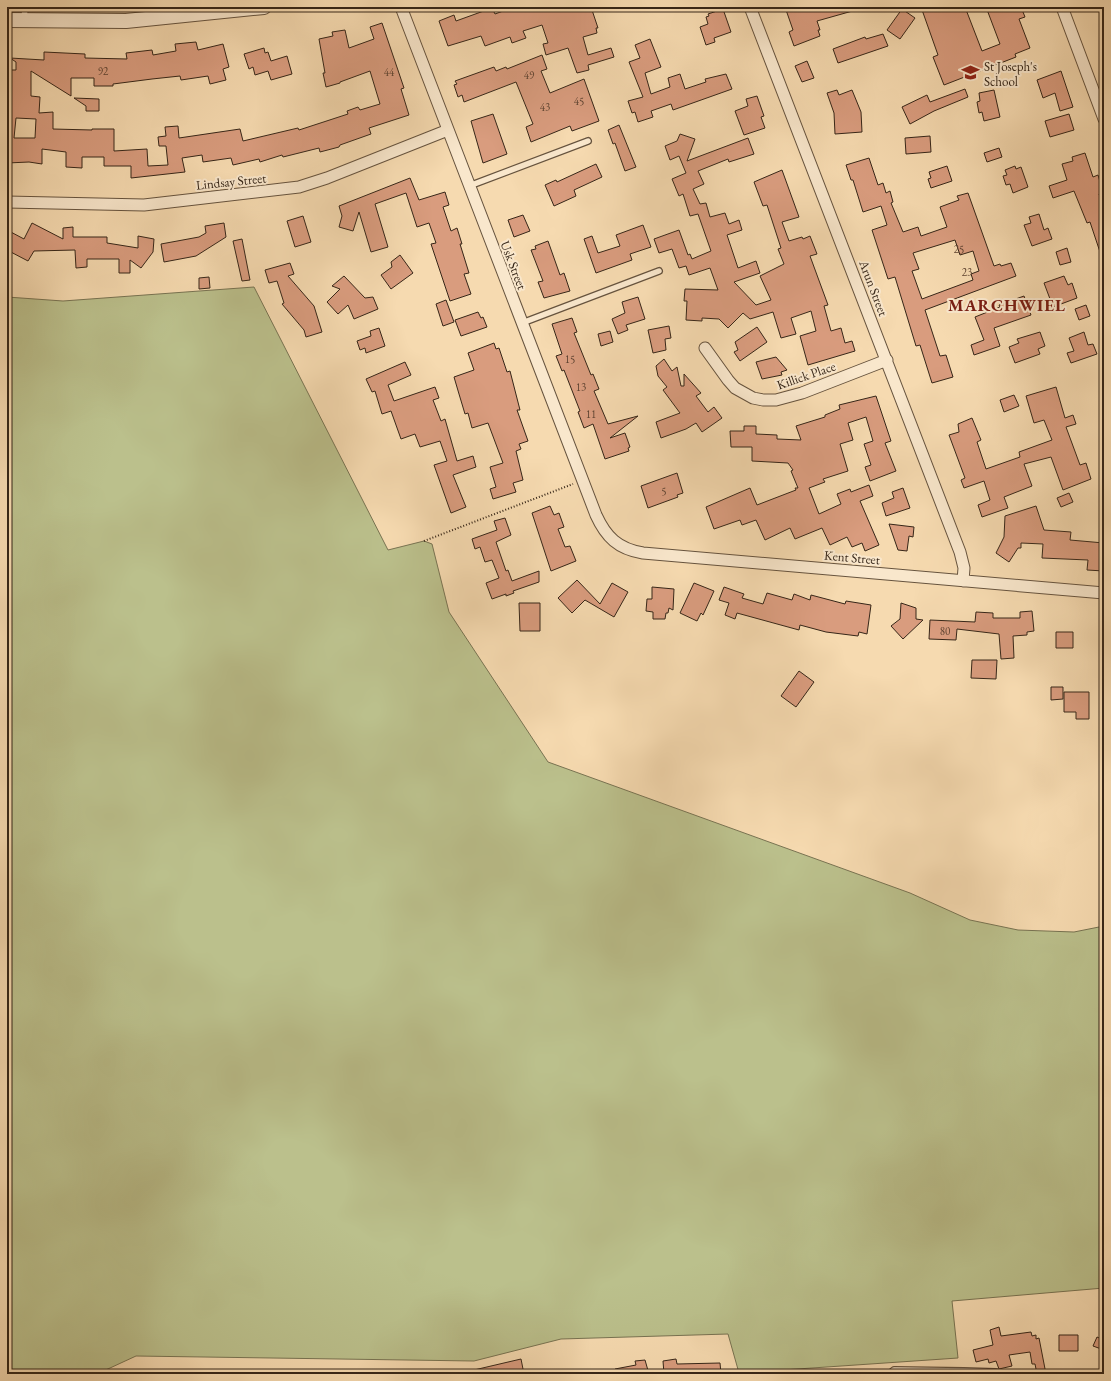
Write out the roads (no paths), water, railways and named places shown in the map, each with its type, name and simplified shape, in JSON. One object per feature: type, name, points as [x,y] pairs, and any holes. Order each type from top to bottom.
[{"type":"street","points":[[7,20],[24,14],[126,21],[193,11],[264,7]]},
{"type":"street","name":"Usk Street","points":[[401,7],[582,480],[605,531]]},
{"type":"street","name":"Arun Street","points":[[750,7],[960,552],[964,568],[963,581]]},
{"type":"street","points":[[1062,7],[1104,119]]},
{"type":"street","name":"Lindsay Street","points":[[7,202],[144,205],[299,187],[327,178],[448,130]]},
{"type":"street","name":"Killick Place","points":[[706,348],[735,388],[743,394],[763,400],[776,400],[802,393],[887,360]]},
{"type":"street","name":"Kent Street","points":[[605,531],[618,545],[643,553],[1104,593]]},
{"type":"lane","points":[[469,186],[588,141]]},
{"type":"lane","points":[[522,324],[659,271]]},
{"type":"lane","points":[[889,1374],[894,1370],[996,1372],[1001,1374]]},
{"type":"place","name":"St Joseph's School","points":[[971,73]]},
{"type":"district","name":"MARCHWIEL","points":[[1007,305]]}]
